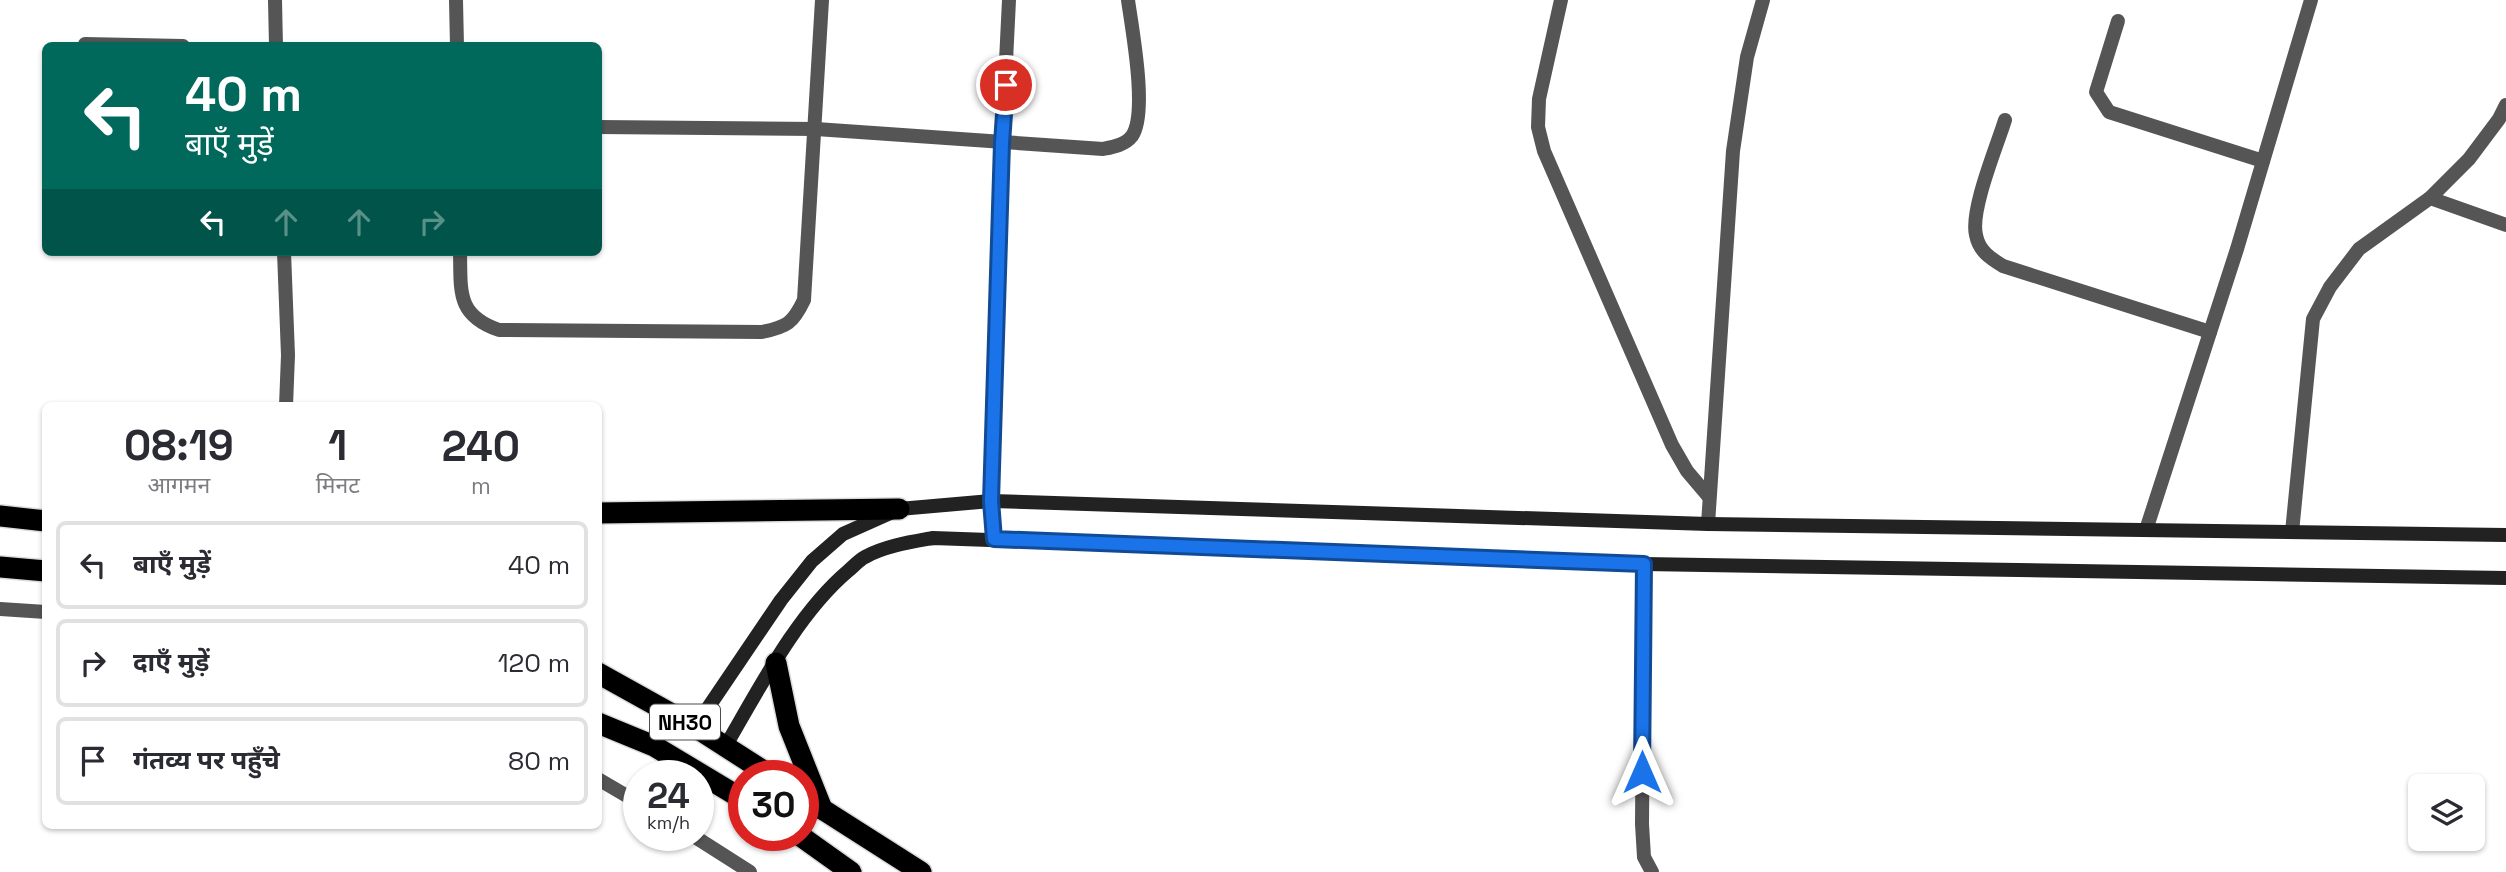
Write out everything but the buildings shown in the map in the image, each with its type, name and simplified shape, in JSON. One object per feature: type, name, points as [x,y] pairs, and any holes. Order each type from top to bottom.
[{"type":"highway","points":[[602,513],[899,509]]},
{"type":"highway","points":[[0,516],[42,521]]},
{"type":"highway","points":[[0,567],[42,571]]},
{"type":"highway","points":[[776,663],[789,726],[822,809]]},
{"type":"highway","name":"NH30","points":[[602,675],[695,727],[745,760]]},
{"type":"highway","name":"NH30","points":[[602,725],[654,746],[728,790]]},
{"type":"highway","points":[[819,807],[921,872]]},
{"type":"highway","points":[[819,849],[851,872]]},
{"type":"street","points":[[275,0],[276,42]]},
{"type":"street","points":[[456,0],[457,42]]},
{"type":"street","points":[[460,256],[461,295],[468,311],[481,323],[499,330],[762,332],[781,328],[796,317],[804,300],[822,0]]},
{"type":"street","points":[[994,539],[991,501],[1009,0]]},
{"type":"street","points":[[602,127],[816,129],[1103,149],[1120,145],[1132,136],[1137,122],[1139,92],[1128,0]]},
{"type":"street","points":[[1561,0],[1539,99],[1538,127],[1545,151],[1672,445],[1687,471],[1709,497]]},
{"type":"street","points":[[1708,524],[1732,151],[1747,57],[1763,0]]},
{"type":"street","points":[[2146,530],[2210,332],[2311,0]]},
{"type":"street","points":[[2118,21],[2096,92],[2109,112],[2263,161]]},
{"type":"street","points":[[2292,532],[2313,319],[2330,287],[2359,249],[2430,198],[2469,159],[2499,119],[2506,105]]},
{"type":"street","points":[[2005,120],[1975,217],[1976,235],[1981,249],[1988,257],[2003,266],[2210,332]]},
{"type":"street","points":[[2430,198],[2506,225]]},
{"type":"street","points":[[284,256],[288,355],[286,402]]},
{"type":"street","points":[[695,727],[781,600],[812,561],[843,534],[899,509],[991,501],[1708,524],[2506,535]]},
{"type":"street","points":[[725,747],[810,611],[836,582],[865,557],[901,544],[933,538],[1644,564],[2506,578]]},
{"type":"street","points":[[1644,564],[1642,824],[1644,857],[1652,872]]},
{"type":"street","points":[[0,609],[42,612]]},
{"type":"street","points":[[602,781],[623,794]]},
{"type":"street","points":[[714,849],[750,872]]},
{"type":"route","points":[[1006,85],[991,501],[994,539],[1644,564],[1642,772]]}]
